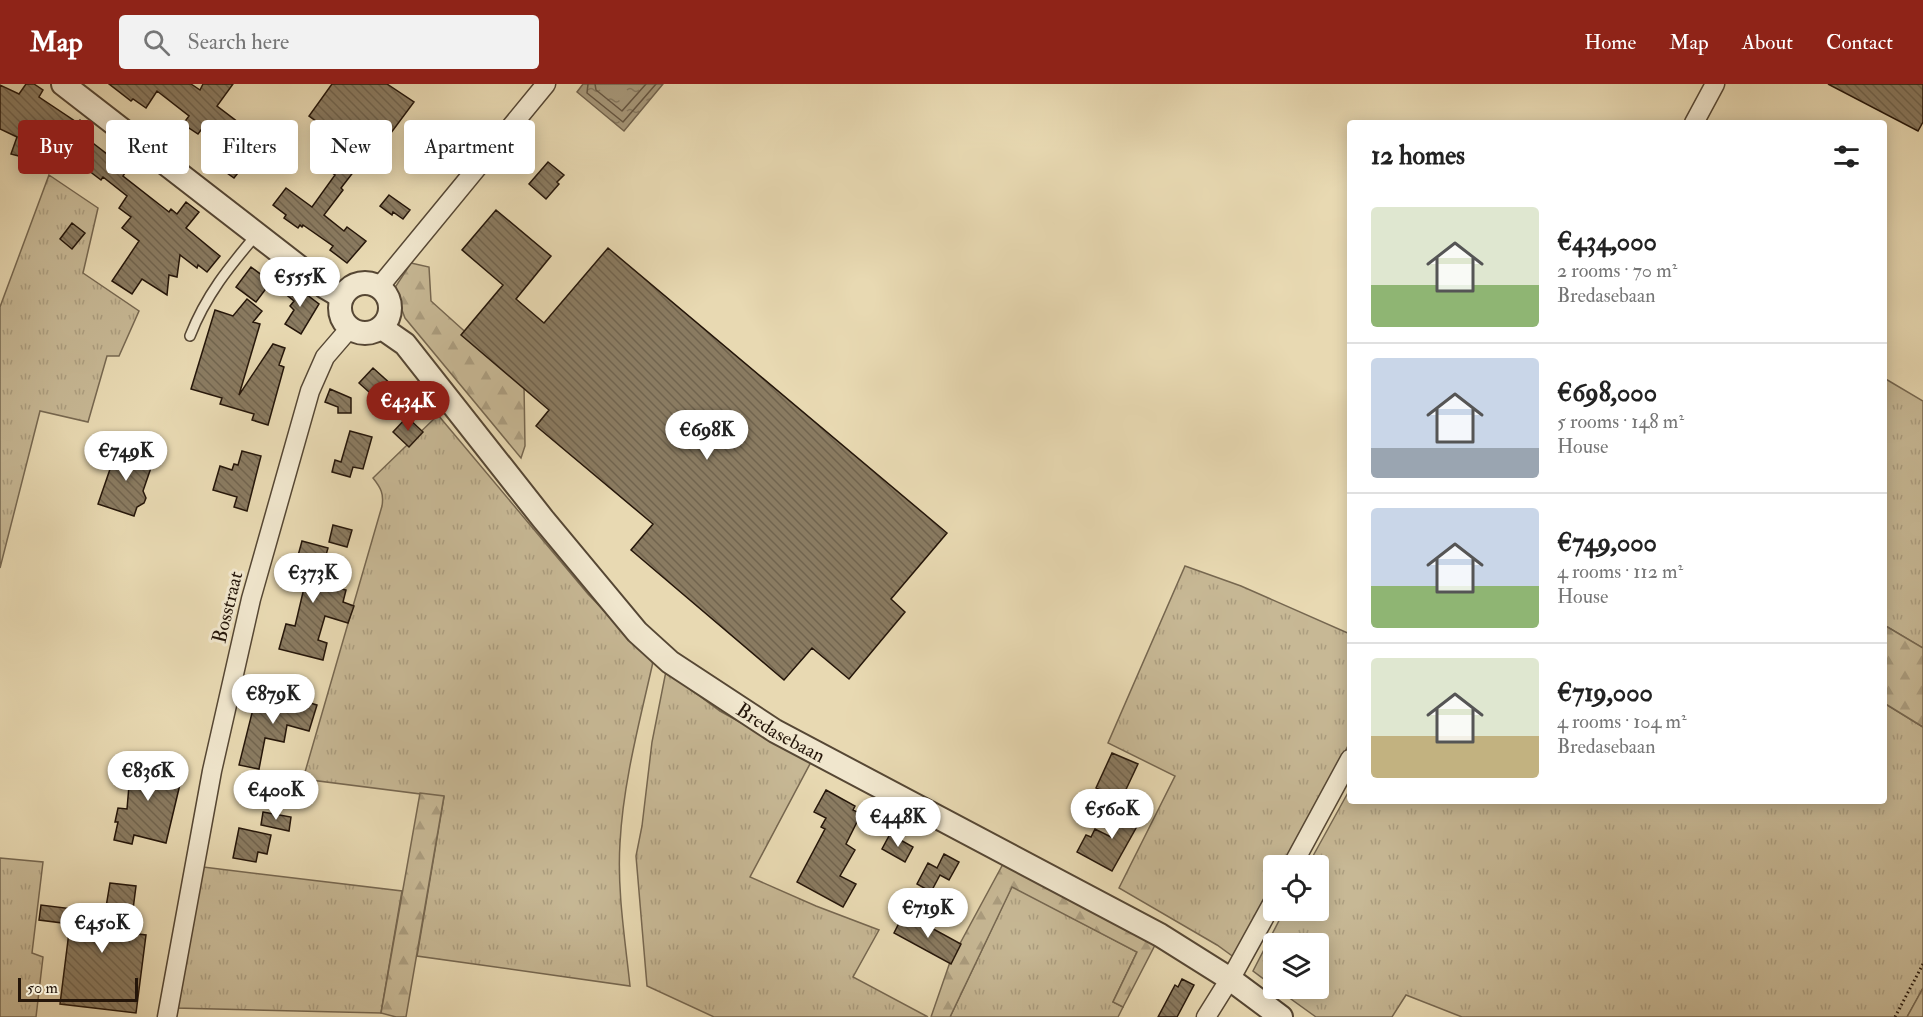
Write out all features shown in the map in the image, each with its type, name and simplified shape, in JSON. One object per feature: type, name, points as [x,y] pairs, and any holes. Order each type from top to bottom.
[{"type":"street","points":[[63,84],[325,287],[342,297]]},
{"type":"street","points":[[380,286],[546,84]]},
{"type":"street","points":[[1696,120],[1715,84]]},
{"type":"street","points":[[367,282],[380,286],[387,294],[391,304],[390,315],[382,328],[371,333],[360,333],[350,328],[342,320],[340,309],[342,297],[348,289],[357,284],[367,282]]},
{"type":"street","name":"Bosstraat","points":[[167,1017],[212,771],[251,599],[309,391],[325,357],[350,328]]},
{"type":"street","name":"Bredasebaan","points":[[382,328],[405,344],[521,491],[637,632],[670,662],[775,731],[1160,935],[1230,979],[1281,1017]]},
{"type":"street","points":[[1298,855],[1347,765]]},
{"type":"street","points":[[1206,1017],[1263,920]]},
{"type":"lane","points":[[190,336],[200,311],[211,293],[257,234]]},
{"type":"path","points":[[1895,1017],[1923,964]]},
{"type":"green space","points":[[49,175],[98,208],[83,273],[139,311],[119,356],[107,356],[88,422],[40,411],[0,568],[0,307]]},
{"type":"green space","points":[[411,263],[429,267],[431,301],[524,385],[525,446],[521,458],[405,318],[394,289]]},
{"type":"green space","points":[[1887,380],[1923,401],[1923,648],[1887,627]]},
{"type":"green space","points":[[438,415],[588,594],[653,662],[628,775],[620,843],[621,897],[630,986],[417,956],[444,797],[303,779],[382,506],[381,491],[373,478]]},
{"type":"green space","points":[[1185,566],[1241,586],[1347,633],[1347,748],[1289,855],[1263,855],[1263,904],[1235,958],[1217,945],[1119,888],[1175,776],[1108,743]]},
{"type":"green space","points":[[1887,627],[1923,648],[1923,727],[1887,705]]},
{"type":"green space","points":[[666,671],[720,711],[811,762],[750,877],[879,930],[853,977],[928,1017],[714,1017],[647,986],[636,856],[652,742]]},
{"type":"green space","points":[[1887,705],[1923,727],[1923,988],[1907,1017],[1462,1017],[1406,995],[1392,1017],[1316,1017],[1291,999],[1329,999],[1329,933],[1273,933],[1279,921],[1329,921],[1329,855],[1314,855],[1347,794],[1347,804],[1887,804]]},
{"type":"green space","points":[[420,793],[444,796],[406,1017],[396,1017],[381,1013]]},
{"type":"green space","points":[[0,858],[43,862],[32,953],[43,957],[36,1017],[0,1017]]},
{"type":"green space","points":[[1003,864],[1155,945],[1123,1007],[1113,1002],[1137,952],[1012,887],[950,1017],[931,1017],[950,962]]},
{"type":"green space","points":[[203,867],[402,891],[381,1013],[175,1008]]},
{"type":"green space","points":[[1012,886],[1137,952],[1113,1002],[1123,1007],[1118,1017],[950,1017]]},
{"type":"green space","points":[[1263,952],[1263,978],[1253,971]]},
{"type":"green space","points":[[1923,988],[1923,1017],[1907,1017]]},
{"type":"water","points":[[583,84],[663,84],[624,131],[577,92]]},
{"type":"building","points":[[26,84],[34,84],[43,90],[39,97],[74,120],[18,120],[18,156],[11,154],[17,137],[0,129],[0,85],[19,94]]},
{"type":"building","points":[[109,84],[191,84],[200,90],[203,84],[233,84],[217,106],[235,120],[201,120],[201,130],[198,134],[189,128],[189,120],[186,120],[189,116],[157,91],[146,108],[133,99],[131,101]]},
{"type":"building","points":[[332,84],[387,84],[414,102],[392,132],[392,120],[314,120],[309,116]]},
{"type":"building","points":[[1828,84],[1923,84],[1923,122],[1918,131]]},
{"type":"building","points":[[94,144],[106,153],[106,174],[124,174],[123,176],[169,212],[171,209],[177,214],[186,202],[199,212],[186,228],[220,256],[207,272],[198,265],[197,268],[180,255],[177,277],[169,275],[167,295],[142,279],[132,294],[112,281],[139,241],[122,228],[131,217],[119,208],[127,196],[103,177],[101,180],[93,174]]},
{"type":"building","points":[[548,162],[564,175],[546,199],[529,184]]},
{"type":"building","points":[[352,174],[324,215],[344,231],[347,227],[366,241],[347,263],[330,250],[333,246],[303,225],[298,228],[284,218],[286,215],[273,205],[286,188],[312,207],[335,175]]},
{"type":"building","points":[[389,195],[410,210],[403,219],[393,212],[392,215],[380,206]]},
{"type":"building","points":[[496,210],[551,256],[516,299],[544,323],[608,248],[947,533],[891,599],[905,612],[849,679],[812,648],[784,680],[631,550],[653,524],[536,426],[549,410],[461,335],[503,285],[462,250]]},
{"type":"building","points":[[72,223],[85,233],[72,249],[60,239]]},
{"type":"building","points":[[251,267],[271,282],[256,302],[236,287]]},
{"type":"building","points":[[290,282],[319,304],[301,334],[285,324],[294,310],[290,306],[294,301],[283,292]]},
{"type":"building","points":[[247,299],[262,311],[253,322],[260,324],[239,395],[273,344],[285,348],[279,365],[284,367],[268,425],[252,420],[254,414],[220,404],[222,398],[191,389],[215,310],[233,316]]},
{"type":"building","points":[[373,368],[392,385],[378,400],[359,383]]},
{"type":"building","points":[[330,389],[351,398],[351,413],[338,413],[338,407],[325,402]]},
{"type":"building","points":[[407,417],[423,432],[409,447],[393,432]]},
{"type":"building","points":[[350,431],[372,437],[363,469],[353,467],[350,477],[332,472],[335,460],[341,462]]},
{"type":"building","points":[[118,446],[154,459],[143,491],[146,498],[144,503],[137,507],[134,516],[98,504]]},
{"type":"building","points":[[242,451],[261,456],[247,511],[234,507],[237,497],[213,490],[220,466],[232,470],[234,464],[238,465]]},
{"type":"building","points":[[333,525],[352,530],[347,547],[329,542]]},
{"type":"building","points":[[302,541],[328,548],[318,583],[346,590],[343,602],[354,606],[348,623],[325,616],[318,640],[327,643],[323,660],[279,649],[286,624],[295,626],[304,588],[298,579],[286,575],[289,561],[296,563]]},
{"type":"building","points":[[257,693],[296,702],[297,699],[317,705],[309,731],[287,725],[284,742],[265,738],[259,769],[239,765]]},
{"type":"building","points":[[1112,753],[1138,764],[1121,800],[1096,788]]},
{"type":"building","points":[[123,759],[178,769],[176,779],[181,780],[166,843],[134,835],[132,844],[114,840],[118,808],[127,809],[130,774],[120,773]]},
{"type":"building","points":[[826,790],[855,806],[853,810],[861,814],[846,844],[855,850],[840,876],[856,884],[843,907],[797,882],[825,829],[821,827],[826,818],[814,812]]},
{"type":"building","points":[[1130,804],[1145,812],[1112,871],[1077,852],[1086,835],[1091,837],[1095,829],[1111,837]]},
{"type":"building","points":[[263,812],[291,817],[289,831],[261,825]]},
{"type":"building","points":[[239,828],[271,835],[267,854],[258,852],[256,862],[233,858]]},
{"type":"building","points":[[890,834],[913,847],[905,862],[882,849]]},
{"type":"building","points":[[944,854],[959,862],[949,880],[940,875],[931,892],[917,884],[928,863],[937,868]]},
{"type":"building","points":[[110,883],[136,886],[130,933],[146,935],[136,1013],[60,1004],[70,924],[39,920],[41,905],[105,913]]},
{"type":"building","points":[[904,913],[961,944],[951,964],[894,933]]},
{"type":"building","points":[[1182,979],[1194,985],[1177,1017],[1158,1017],[1175,985],[1178,987]]}]
